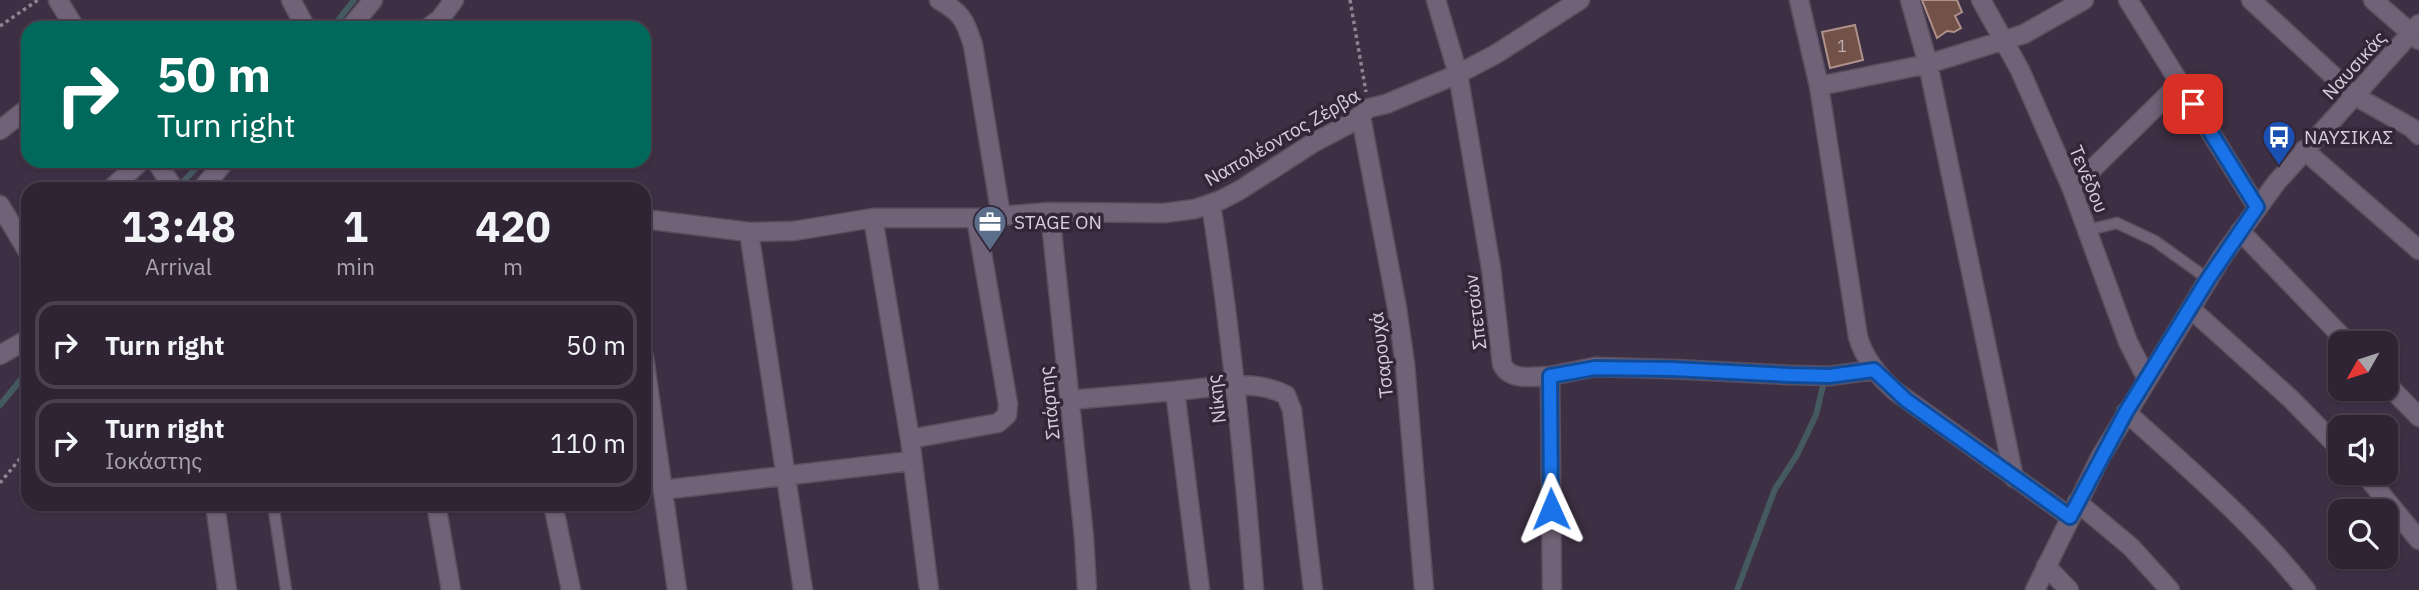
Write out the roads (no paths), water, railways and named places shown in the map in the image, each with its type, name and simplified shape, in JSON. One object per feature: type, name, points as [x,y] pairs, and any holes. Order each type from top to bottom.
[{"type":"street","points":[[58,0],[71,21]]},
{"type":"street","points":[[291,0],[302,21]]},
{"type":"street","points":[[356,21],[373,0]]},
{"type":"street","points":[[438,21],[454,0]]},
{"type":"street","points":[[939,0],[955,9],[966,22],[973,45],[1001,216]]},
{"type":"street","name":"Σπετσών","points":[[1436,0],[1458,74],[1491,268],[1502,364],[1506,372],[1514,376],[1550,376],[1595,368],[1829,376],[1874,370]]},
{"type":"street","name":"Ναπολέοντος Ζέρβα","points":[[651,220],[749,232],[794,231],[873,219],[976,218],[1050,212],[1164,213],[1195,209],[1240,190],[1365,112],[1458,74],[1496,54],[1580,0]]},
{"type":"street","points":[[1800,0],[1819,86],[1858,337],[1874,370],[1895,391],[2014,478],[2073,510],[2130,547],[2170,590]]},
{"type":"street","points":[[1910,0],[1928,64],[2014,478]]},
{"type":"street","name":"Τενέδου","points":[[1981,0],[2020,71],[2072,189],[2128,342],[2147,379]]},
{"type":"street","points":[[1819,86],[1928,64],[2002,40],[2034,29],[2084,0]]},
{"type":"street","points":[[2128,0],[2257,207]]},
{"type":"street","points":[[2250,0],[2355,96],[2412,128],[2419,135]]},
{"type":"street","points":[[2373,0],[2417,32]]},
{"type":"street","name":"Ναυσικάς","points":[[2035,590],[2073,510],[2126,412],[2240,231],[2304,150],[2417,32]]},
{"type":"street","points":[[2072,189],[2180,83]]},
{"type":"street","name":"Τσαρουχά","points":[[1365,112],[1405,364],[1424,590]]},
{"type":"street","points":[[0,130],[21,114]]},
{"type":"street","points":[[2304,150],[2419,250]]},
{"type":"street","points":[[118,182],[134,168]]},
{"type":"street","points":[[208,182],[219,168]]},
{"type":"street","name":"Νίκης","points":[[1211,204],[1230,324],[1254,590]]},
{"type":"street","points":[[0,205],[6,228],[21,245]]},
{"type":"street","name":"Σπάρτης","points":[[1050,212],[1084,537],[1087,590]]},
{"type":"street","points":[[910,439],[998,423],[1007,415],[1008,404],[976,218]]},
{"type":"street","points":[[873,219],[910,439],[929,590]]},
{"type":"street","points":[[2240,231],[2336,331]]},
{"type":"street","points":[[749,232],[803,590]]},
{"type":"street","points":[[2191,309],[2291,399],[2328,437]]},
{"type":"street","points":[[0,355],[21,343]]},
{"type":"street","points":[[1550,376],[1552,590]]},
{"type":"street","points":[[1070,400],[1236,386],[1273,388],[1286,395],[1292,410],[1313,590]]},
{"type":"street","points":[[1175,391],[1200,590]]},
{"type":"street","points":[[2398,395],[2419,417]]},
{"type":"street","points":[[651,409],[677,590]]},
{"type":"street","points":[[2126,412],[2222,498],[2270,547],[2305,590]]},
{"type":"street","points":[[662,490],[911,461]]},
{"type":"street","points":[[2374,485],[2419,540]]},
{"type":"street","points":[[216,511],[227,590]]},
{"type":"street","points":[[437,511],[451,590]]},
{"type":"street","points":[[554,511],[571,590]]},
{"type":"street","points":[[2046,566],[2069,590]]},
{"type":"lane","points":[[2088,230],[2117,223],[2129,227],[2155,241],[2208,279]]},
{"type":"lane","points":[[274,511],[286,590]]},
{"type":"waterway","points":[[338,21],[354,0]]},
{"type":"waterway","points":[[183,182],[196,168]]},
{"type":"waterway","points":[[0,405],[21,380]]},
{"type":"waterway","points":[[1737,590],[1775,489],[1797,455],[1816,415],[1823,386]]},
{"type":"place","name":"ΝΑΥΣΙΚΑΣ","points":[[2279,167]]},
{"type":"place","name":"STAGE ON","points":[[990,252]]}]
